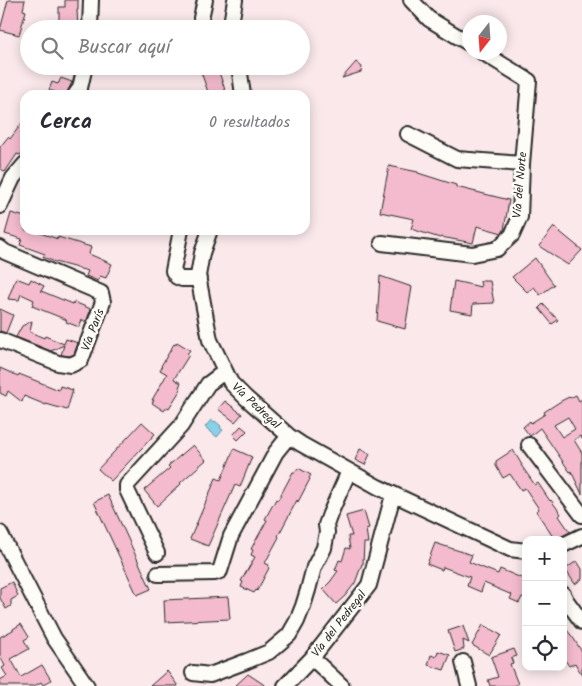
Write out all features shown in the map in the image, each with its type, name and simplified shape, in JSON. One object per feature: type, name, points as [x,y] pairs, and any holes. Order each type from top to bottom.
[{"type":"street","points":[[90,20],[91,0]]},
{"type":"street","points":[[202,18],[205,0]]},
{"type":"street","points":[[232,20],[235,0]]},
{"type":"street","points":[[411,0],[429,19],[462,39]]},
{"type":"street","name":"Vía del Norte","points":[[382,242],[472,254],[497,249],[512,235],[520,217],[528,81],[495,60]]},
{"type":"street","points":[[79,90],[83,75]]},
{"type":"street","points":[[240,75],[242,90]]},
{"type":"street","points":[[408,134],[458,159],[522,164]]},
{"type":"street","points":[[0,206],[13,178],[20,170]]},
{"type":"street","points":[[180,235],[173,271],[177,278],[199,279]]},
{"type":"street","name":"Vía Pedregal","points":[[208,235],[202,253],[198,276],[210,340],[231,383],[289,436],[301,444],[393,495],[510,549],[522,550]]},
{"type":"street","name":"Vía París","points":[[0,248],[101,293],[103,302],[81,360],[71,366],[58,364],[0,340]]},
{"type":"street","points":[[156,553],[127,490],[127,485],[181,426],[208,384],[224,372]]},
{"type":"street","points":[[158,574],[215,573],[220,571],[231,536],[276,452],[289,436]]},
{"type":"street","points":[[529,445],[582,515]]},
{"type":"street","points":[[193,673],[210,674],[247,661],[269,652],[290,635],[303,606],[314,567],[324,548],[327,532],[326,525],[349,471]]},
{"type":"street","name":"Vía del Pedregal","points":[[285,686],[312,658],[369,585],[393,495]]},
{"type":"street","points":[[0,533],[54,638],[87,686]]},
{"type":"street","points":[[567,543],[582,536]]},
{"type":"street","points":[[567,601],[582,622]]},
{"type":"street","points":[[312,658],[342,686]]},
{"type":"street","points":[[463,662],[469,686]]},
{"type":"water","points":[[211,420],[221,426],[220,428],[223,430],[217,437],[205,427]]},
{"type":"building","points":[[8,0],[25,0],[23,10],[26,11],[23,20],[20,20],[19,35],[0,30]]},
{"type":"building","points":[[65,0],[78,0],[78,20],[59,20],[59,7],[65,7]]},
{"type":"building","points":[[356,62],[362,67],[361,72],[342,78]]},
{"type":"building","points":[[202,75],[220,75],[225,90],[207,90]]},
{"type":"building","points":[[61,78],[72,82],[68,90],[49,90],[52,82],[58,84]]},
{"type":"building","points":[[20,126],[20,155],[17,154],[5,172],[0,168],[0,147],[8,137],[10,139]]},
{"type":"building","points":[[389,166],[418,172],[456,185],[456,187],[509,200],[504,230],[502,233],[477,226],[473,243],[440,238],[411,229],[414,219],[380,212]]},
{"type":"building","points":[[11,213],[20,216],[20,235],[46,235],[58,239],[58,237],[91,247],[89,254],[112,264],[106,278],[100,276],[98,281],[86,276],[88,271],[43,257],[45,254],[20,245],[22,239],[5,234]]},
{"type":"building","points":[[554,227],[582,250],[568,265],[539,246]]},
{"type":"building","points":[[535,258],[554,285],[540,295],[534,287],[527,292],[512,277]]},
{"type":"building","points":[[380,276],[412,287],[405,329],[377,321]]},
{"type":"building","points":[[16,278],[29,283],[31,279],[44,286],[41,291],[91,309],[86,322],[82,320],[79,327],[66,322],[67,320],[32,306],[34,300],[21,294],[19,300],[8,299]]},
{"type":"building","points":[[454,281],[481,287],[480,281],[490,281],[494,303],[473,304],[472,314],[450,310]]},
{"type":"building","points":[[543,304],[558,320],[552,324],[539,308]]},
{"type":"building","points":[[0,309],[13,315],[6,333],[0,331]]},
{"type":"building","points":[[32,321],[30,332],[64,344],[66,339],[78,343],[74,354],[70,356],[61,355],[64,345],[51,351],[16,337],[22,326]]},
{"type":"building","points":[[177,342],[190,350],[187,354],[189,355],[174,379],[181,383],[179,387],[181,389],[169,408],[167,407],[164,411],[152,403],[154,400],[152,400],[167,374],[160,370],[161,366]]},
{"type":"building","points":[[0,368],[59,390],[60,386],[73,390],[67,410],[46,405],[24,396],[22,402],[8,391],[6,396],[0,393]]},
{"type":"building","points":[[576,395],[579,401],[582,399],[582,439],[580,436],[574,440],[582,453],[582,494],[571,471],[540,428],[530,436],[523,427],[530,421],[531,423],[545,414],[544,412],[561,401]],"holes":[[[568,417],[575,429],[562,437],[554,425]]]},
{"type":"building","points":[[225,401],[242,414],[235,422],[218,409]]},
{"type":"building","points":[[142,422],[155,434],[111,481],[98,469]]},
{"type":"building","points":[[241,426],[247,431],[238,440],[233,435]]},
{"type":"building","points":[[193,445],[206,460],[157,506],[144,490]]},
{"type":"building","points":[[234,449],[252,457],[240,487],[235,485],[208,546],[190,539],[216,478],[221,480]]},
{"type":"building","points":[[360,449],[370,454],[365,465],[355,460]]},
{"type":"building","points":[[513,450],[535,485],[538,483],[561,514],[559,516],[570,532],[562,536],[552,536],[536,511],[539,509],[525,488],[521,490],[510,474],[503,478],[496,466],[496,461]]},
{"type":"building","points":[[298,468],[311,475],[310,479],[278,536],[265,563],[269,565],[269,568],[257,591],[254,593],[241,587],[243,582],[241,581],[255,557],[251,555],[253,550],[251,549],[276,499],[278,500],[293,472]]},
{"type":"building","points":[[108,495],[151,589],[137,595],[94,502]]},
{"type":"building","points":[[364,511],[369,528],[366,529],[368,543],[364,543],[363,564],[355,583],[336,604],[323,589],[338,571],[335,570],[339,560],[342,561],[346,548],[350,549],[348,536],[352,536],[346,516]]},
{"type":"building","points":[[435,543],[472,555],[469,562],[498,574],[500,569],[522,578],[522,597],[519,603],[510,599],[512,595],[484,583],[481,592],[467,586],[470,577],[443,567],[442,570],[427,564]]},
{"type":"building","points":[[577,561],[582,569],[582,579],[575,584],[567,572],[567,568]]},
{"type":"building","points":[[12,582],[18,596],[11,600],[11,606],[6,609],[0,598],[0,588]]},
{"type":"building","points":[[228,597],[230,619],[165,622],[164,600]]},
{"type":"building","points":[[21,624],[29,637],[24,640],[29,649],[11,659],[21,677],[42,665],[51,680],[43,685],[41,682],[34,686],[0,686],[0,680],[7,676],[2,668],[5,666],[0,656],[0,637]]},
{"type":"building","points":[[483,625],[501,635],[489,655],[472,645]]},
{"type":"building","points":[[463,626],[469,643],[463,640],[464,649],[455,652],[448,631]]},
{"type":"building","points":[[567,630],[582,652],[582,675],[575,663],[569,666],[567,663]]},
{"type":"building","points":[[514,649],[517,656],[511,658],[513,663],[510,664],[518,684],[512,686],[490,686],[488,680],[498,677],[491,657]]},
{"type":"building","points":[[438,651],[450,655],[444,670],[428,665],[431,655],[436,657]]},
{"type":"building","points":[[167,671],[178,686],[150,686]]},
{"type":"building","points":[[248,674],[266,686],[235,686]]}]
